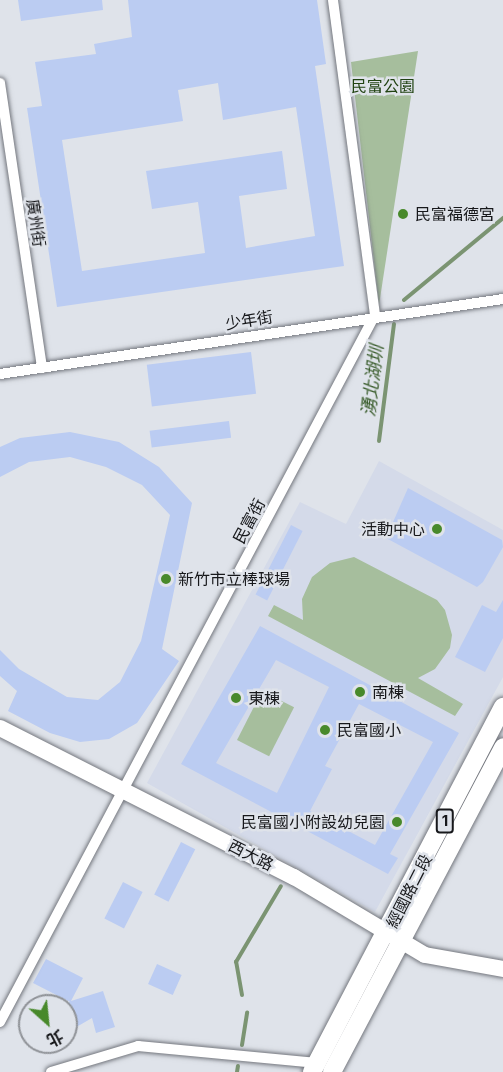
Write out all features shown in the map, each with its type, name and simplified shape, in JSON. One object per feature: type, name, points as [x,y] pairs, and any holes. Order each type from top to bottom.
[{"type":"main road","name":"經國路二段","points":[[394,939],[503,707]]},
{"type":"main road","name":"經國路二段","points":[[320,1069],[503,747]]},
{"type":"street","points":[[333,0],[375,315]]},
{"type":"street","name":"廣州街","points":[[0,83],[42,368]]},
{"type":"street","name":"少年街","points":[[0,374],[375,315],[503,299]]},
{"type":"street","name":"民富街","points":[[0,1022],[375,315]]},
{"type":"street","name":"西大路","points":[[0,728],[294,877],[425,956],[503,969]]},
{"type":"street","points":[[51,1072],[138,1046],[320,1069]]},
{"type":"shaded area","name":"民富國小","points":[[379,461],[503,530],[503,677],[375,912],[147,783],[300,502],[346,524]]},
{"type":"green space","name":"民富公園","points":[[418,51],[379,305],[351,62]]},
{"type":"green space","points":[[354,557],[437,600],[445,610],[452,635],[450,648],[435,669],[418,678],[463,704],[455,716],[268,616],[274,605],[303,620],[302,599],[312,577],[330,563]]},
{"type":"green space","points":[[262,691],[294,707],[269,756],[237,740]]},
{"type":"building","points":[[18,0],[102,0],[103,10],[21,21]]},
{"type":"building","points":[[128,0],[317,0],[326,64],[315,66],[344,266],[57,307],[27,108],[42,106],[35,62],[96,54],[94,44],[132,37]],"holes":[[[218,83],[223,120],[296,107],[315,236],[246,248],[239,196],[287,189],[282,151],[146,171],[152,209],[198,202],[205,253],[82,271],[62,140],[183,121],[178,90]]]},
{"type":"building","points":[[251,352],[256,394],[152,406],[147,365]]},
{"type":"building","points":[[229,421],[231,438],[152,448],[150,431]]},
{"type":"building","name":"新竹市立棒球場","points":[[70,432],[119,442],[159,467],[192,503],[162,649],[179,661],[137,723],[109,739],[80,742],[50,733],[8,711],[17,691],[0,676],[0,650],[19,669],[67,697],[98,700],[120,682],[141,641],[170,515],[142,485],[106,467],[70,457],[29,462],[0,477],[0,447],[20,438]]},
{"type":"building","name":"活動中心","points":[[408,488],[502,540],[503,547],[483,582],[477,587],[386,538]]},
{"type":"building","points":[[291,525],[303,531],[267,600],[256,594]]},
{"type":"building","points":[[503,600],[503,638],[485,672],[455,657],[482,605],[496,612]]},
{"type":"building","points":[[260,626],[459,733],[390,854],[398,858],[388,874],[181,764]],"holes":[[[276,660],[329,687],[277,793],[216,763]],[[359,704],[433,742],[375,845],[310,811],[332,769],[325,766]]]},
{"type":"building","points":[[181,842],[195,849],[168,902],[154,895]]},
{"type":"building","points":[[123,882],[143,892],[124,929],[104,919]]},
{"type":"building","points":[[46,959],[83,978],[75,994],[54,994],[33,983]]},
{"type":"building","points":[[157,964],[182,975],[173,995],[148,984]]},
{"type":"building","points":[[103,991],[115,1027],[96,1033],[92,1018],[78,1026],[78,999]]},
{"type":"waterway","name":"湧北湖圳","points":[[404,300],[503,218]]},
{"type":"waterway","name":"湧北湖圳","points":[[379,441],[394,324]]},
{"type":"waterway","name":"湧北湖圳","points":[[242,995],[236,962],[281,886]]},
{"type":"waterway","name":"湧北湖圳","points":[[242,1045],[247,1012]]},
{"type":"waterway","name":"湧北湖圳","points":[[237,1072],[238,1066]]},
{"type":"place","name":"民富福德宮","points":[[403,214]]},
{"type":"place","name":"活動中心","points":[[437,529]]},
{"type":"place","name":"新竹市立棒球場","points":[[166,579]]},
{"type":"place","name":"南棟","points":[[360,692]]},
{"type":"place","name":"東棟","points":[[236,698]]},
{"type":"place","name":"民富國小","points":[[325,730]]},
{"type":"place","name":"民富國小附設幼兒園","points":[[397,822]]}]
